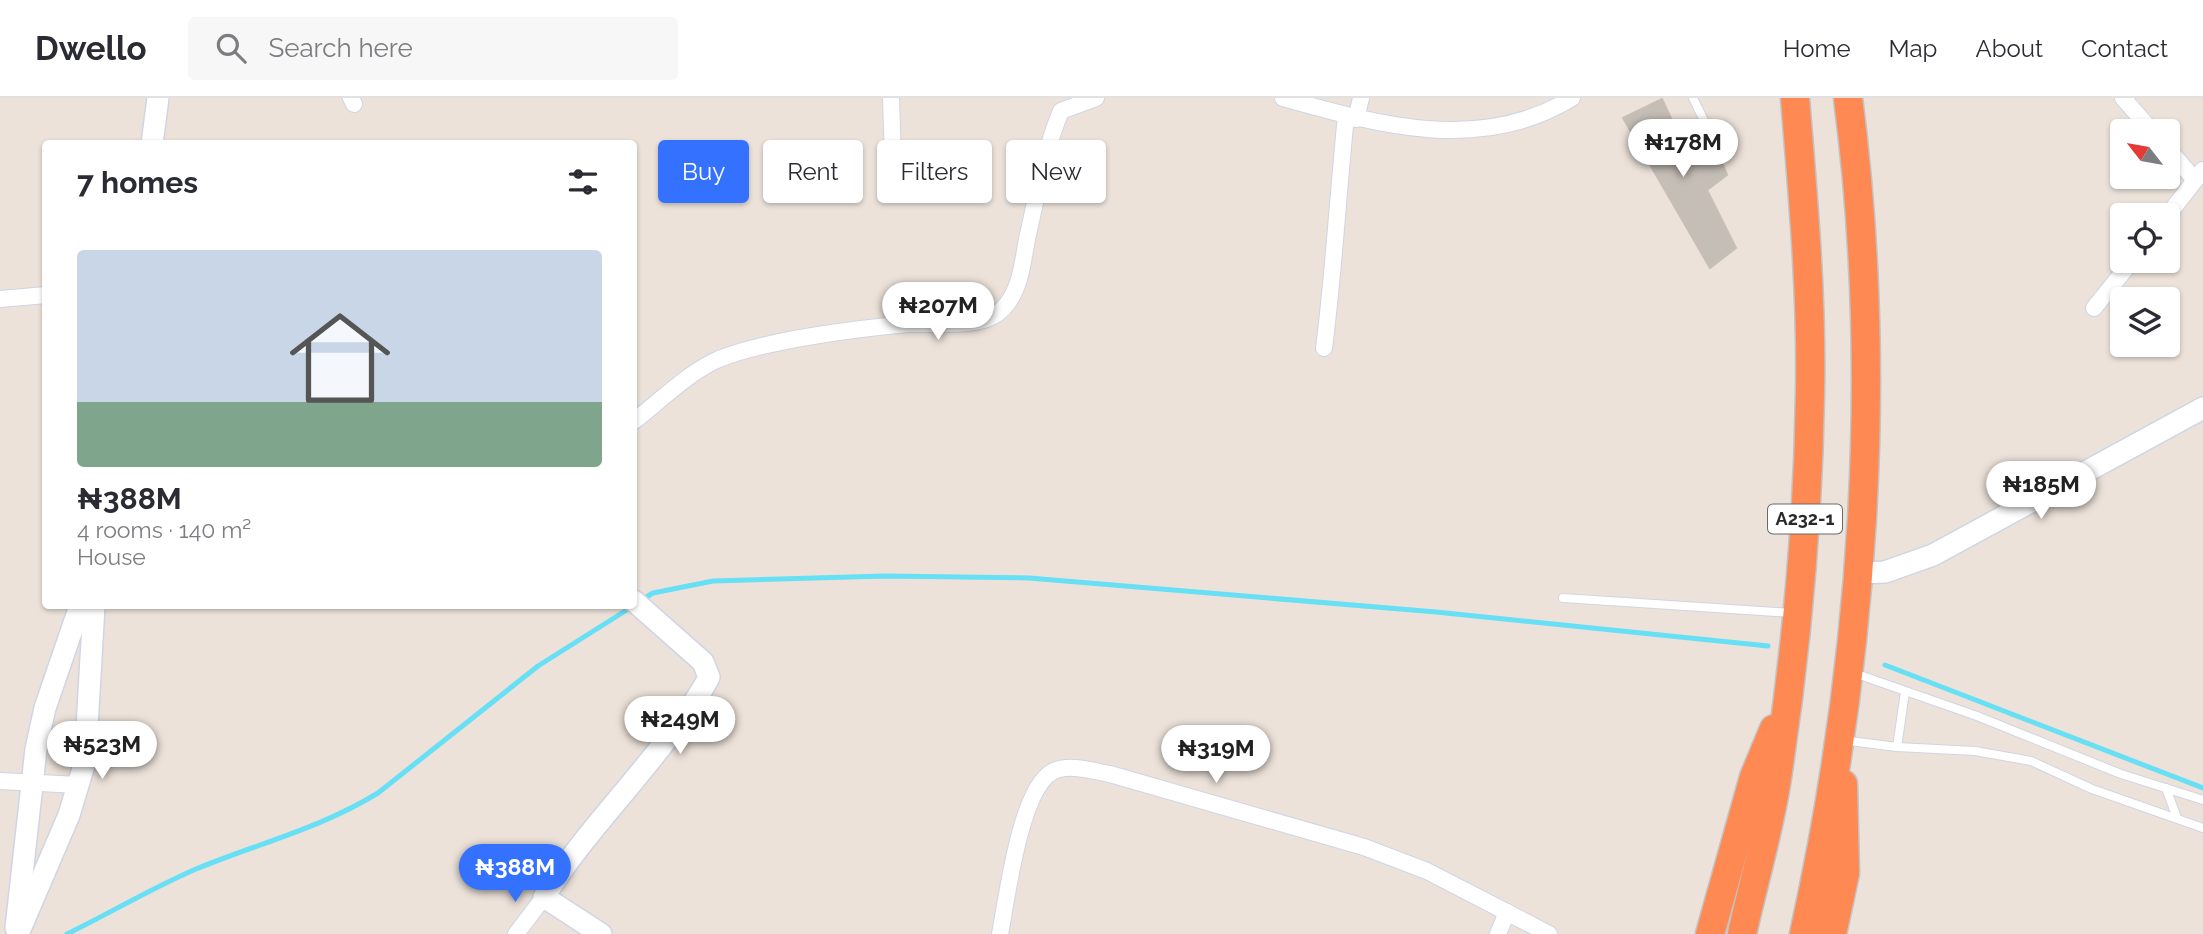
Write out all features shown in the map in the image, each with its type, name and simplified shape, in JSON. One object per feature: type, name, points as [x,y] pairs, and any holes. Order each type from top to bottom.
[{"type":"highway","name":"A232-1","points":[[1742,934],[1776,786],[1799,613],[1810,392],[1802,182],[1795,98]]},
{"type":"highway","name":"A232-1","points":[[1804,934],[1839,743],[1859,573],[1865,458],[1861,237],[1848,98]]},
{"type":"highway","points":[[1710,934],[1754,777],[1787,697]]},
{"type":"highway","points":[[1832,934],[1845,873],[1845,813],[1839,743]]},
{"type":"street","points":[[153,140],[158,98]]},
{"type":"street","points":[[891,98],[892,140]]},
{"type":"street","points":[[637,419],[718,360],[746,351],[834,334],[908,324],[985,320],[998,316],[1009,302],[1018,282],[1044,163],[1061,111],[1096,98]]},
{"type":"street","points":[[1283,98],[1351,117],[1447,130],[1511,126],[1544,115],[1572,98]]},
{"type":"street","points":[[1324,348],[1336,247],[1336,215],[1351,117],[1361,98]]},
{"type":"street","points":[[2123,98],[2141,119]]},
{"type":"street","points":[[2177,203],[2199,175],[2180,159]]},
{"type":"street","points":[[2094,308],[2122,273]]},
{"type":"street","points":[[0,299],[42,295]]},
{"type":"street","points":[[1859,573],[1885,572],[1933,555],[2203,408]]},
{"type":"street","points":[[516,934],[581,845],[637,779],[701,694],[709,677],[703,662],[637,604]]},
{"type":"street","points":[[17,934],[30,783],[45,708],[79,609]]},
{"type":"street","points":[[17,934],[79,785],[88,735],[94,609]]},
{"type":"street","points":[[1000,934],[1013,869],[1036,788],[1052,772],[1069,768],[1110,774],[1363,847],[1427,871],[1549,934]]},
{"type":"street","points":[[0,781],[79,785]]},
{"type":"street","points":[[544,897],[558,909],[601,934]]},
{"type":"street","points":[[1498,934],[1507,912]]},
{"type":"lane","points":[[1693,98],[1716,145]]},
{"type":"lane","points":[[1563,598],[1799,613]]},
{"type":"lane","points":[[1848,671],[1977,716],[2121,774],[2203,800]]},
{"type":"lane","points":[[1897,747],[1905,692]]},
{"type":"lane","points":[[1839,743],[1975,751],[2031,761],[2092,789],[2203,828]]},
{"type":"lane","points":[[2166,788],[2177,818]]},
{"type":"building","points":[[1662,99],[1693,166],[1720,158],[1727,175],[1707,190],[1736,248],[1710,268],[1623,118]]},
{"type":"waterway","points":[[640,601],[653,593],[713,581],[885,576],[1029,578],[1436,612],[1768,646]]},
{"type":"waterway","points":[[67,934],[180,876],[356,806],[378,793],[538,666],[628,609]]},
{"type":"waterway","points":[[1885,665],[2203,788]]}]
